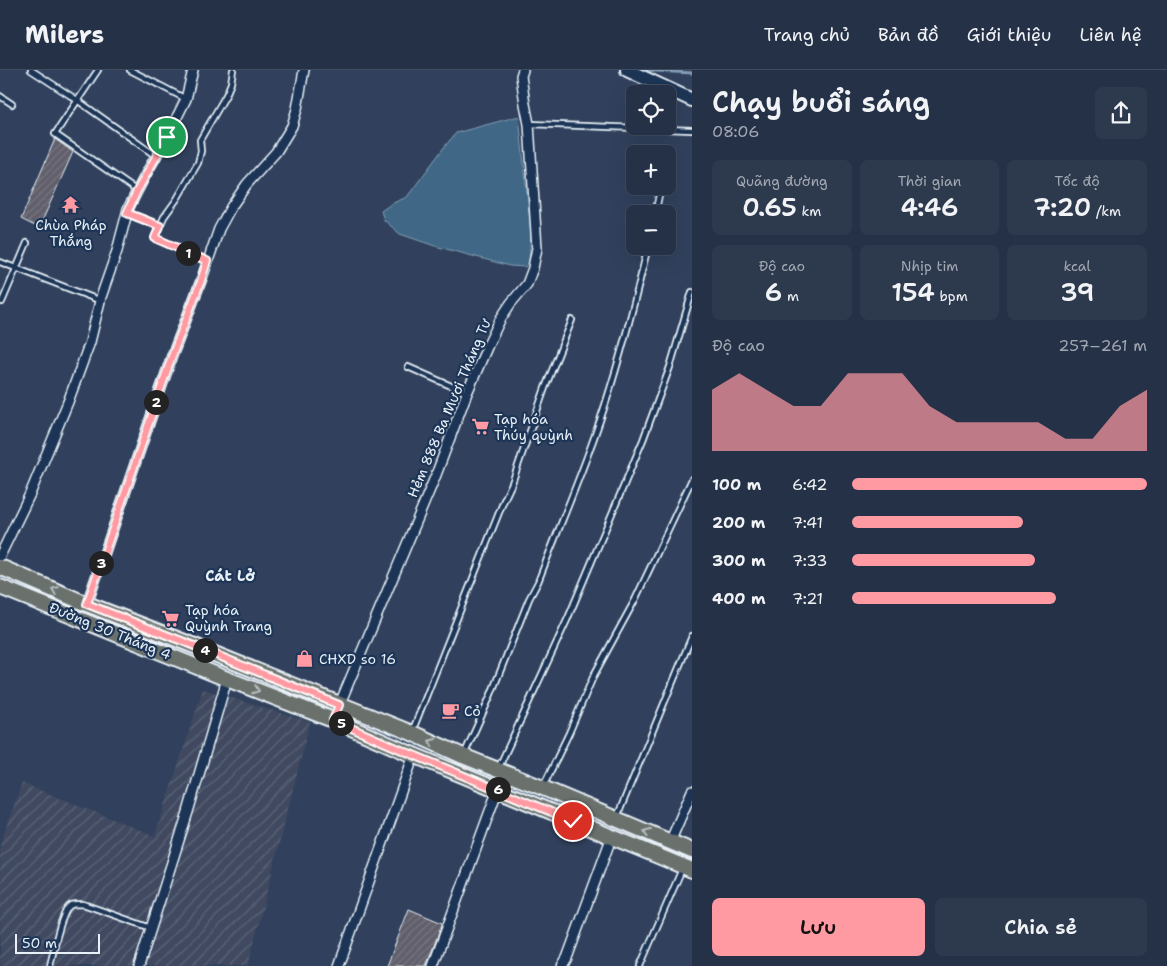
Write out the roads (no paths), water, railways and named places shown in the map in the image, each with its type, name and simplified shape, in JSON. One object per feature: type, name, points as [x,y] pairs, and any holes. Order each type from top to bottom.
[{"type":"main road","name":"Đường 30 Tháng 4","points":[[0,567],[87,604],[412,733],[692,851]]},
{"type":"main road","name":"Đường 30 Tháng 4","points":[[0,587],[333,720],[688,868]]},
{"type":"main road","points":[[227,679],[233,661]]},
{"type":"main road","points":[[612,836],[616,819]]},
{"type":"street","points":[[0,556],[30,494],[68,402],[90,342],[100,301],[117,251],[127,213],[186,99],[193,70]]},
{"type":"street","points":[[87,604],[172,356],[219,229],[247,184],[276,152],[292,126],[304,70]]},
{"type":"street","name":"Hẻm 888 Ba Mươi Tháng Tư","points":[[333,720],[436,475],[467,393],[488,345],[511,302],[527,284],[533,268],[537,248],[529,124],[521,76],[523,70]]},
{"type":"street","points":[[627,70],[692,100]]},
{"type":"street","points":[[139,966],[188,812],[227,679]]},
{"type":"street","points":[[339,966],[414,755]]},
{"type":"street","points":[[433,966],[498,789]]},
{"type":"street","points":[[670,842],[692,791]]},
{"type":"street","points":[[562,966],[612,836]]},
{"type":"lane","points":[[31,70],[156,156]]},
{"type":"lane","points":[[98,70],[55,134],[137,191]]},
{"type":"lane","points":[[130,70],[186,99]]},
{"type":"lane","points":[[207,261],[155,238],[160,226],[198,163],[201,152],[200,140],[226,95],[231,83],[233,70]]},
{"type":"lane","points":[[0,96],[12,104]]},
{"type":"lane","points":[[529,124],[692,130]]},
{"type":"lane","points":[[127,213],[160,226]]},
{"type":"lane","points":[[2,302],[27,243]]},
{"type":"lane","points":[[463,756],[490,697],[529,599],[538,582],[583,467],[611,386],[646,255]]},
{"type":"lane","points":[[0,262],[100,301]]},
{"type":"lane","points":[[498,770],[568,618],[643,440],[670,367],[692,292]]},
{"type":"lane","points":[[412,733],[512,483],[545,388],[572,320]]},
{"type":"lane","points":[[408,367],[467,393]]},
{"type":"lane","points":[[543,788],[594,675],[635,600],[692,479]]},
{"type":"lane","points":[[616,819],[692,636]]},
{"type":"lane","points":[[640,966],[688,868]]},
{"type":"lane","points":[[50,966],[66,910],[72,904],[83,904],[151,928]]},
{"type":"waterway","points":[[640,70],[692,73]]},
{"type":"place","name":"Chùa Pháp Thắng","points":[[71,205]]},
{"type":"place","name":"Tạp hóa Thúy quỳnh","points":[[480,427]]},
{"type":"place","name":"Tạp hóa Quỳnh Trang","points":[[171,618]]},
{"type":"place","name":"CHXD so 16","points":[[305,659]]},
{"type":"place","name":"Cỏ","points":[[450,711]]},
{"type":"district","name":"Cát Lở","points":[[230,576]]}]
